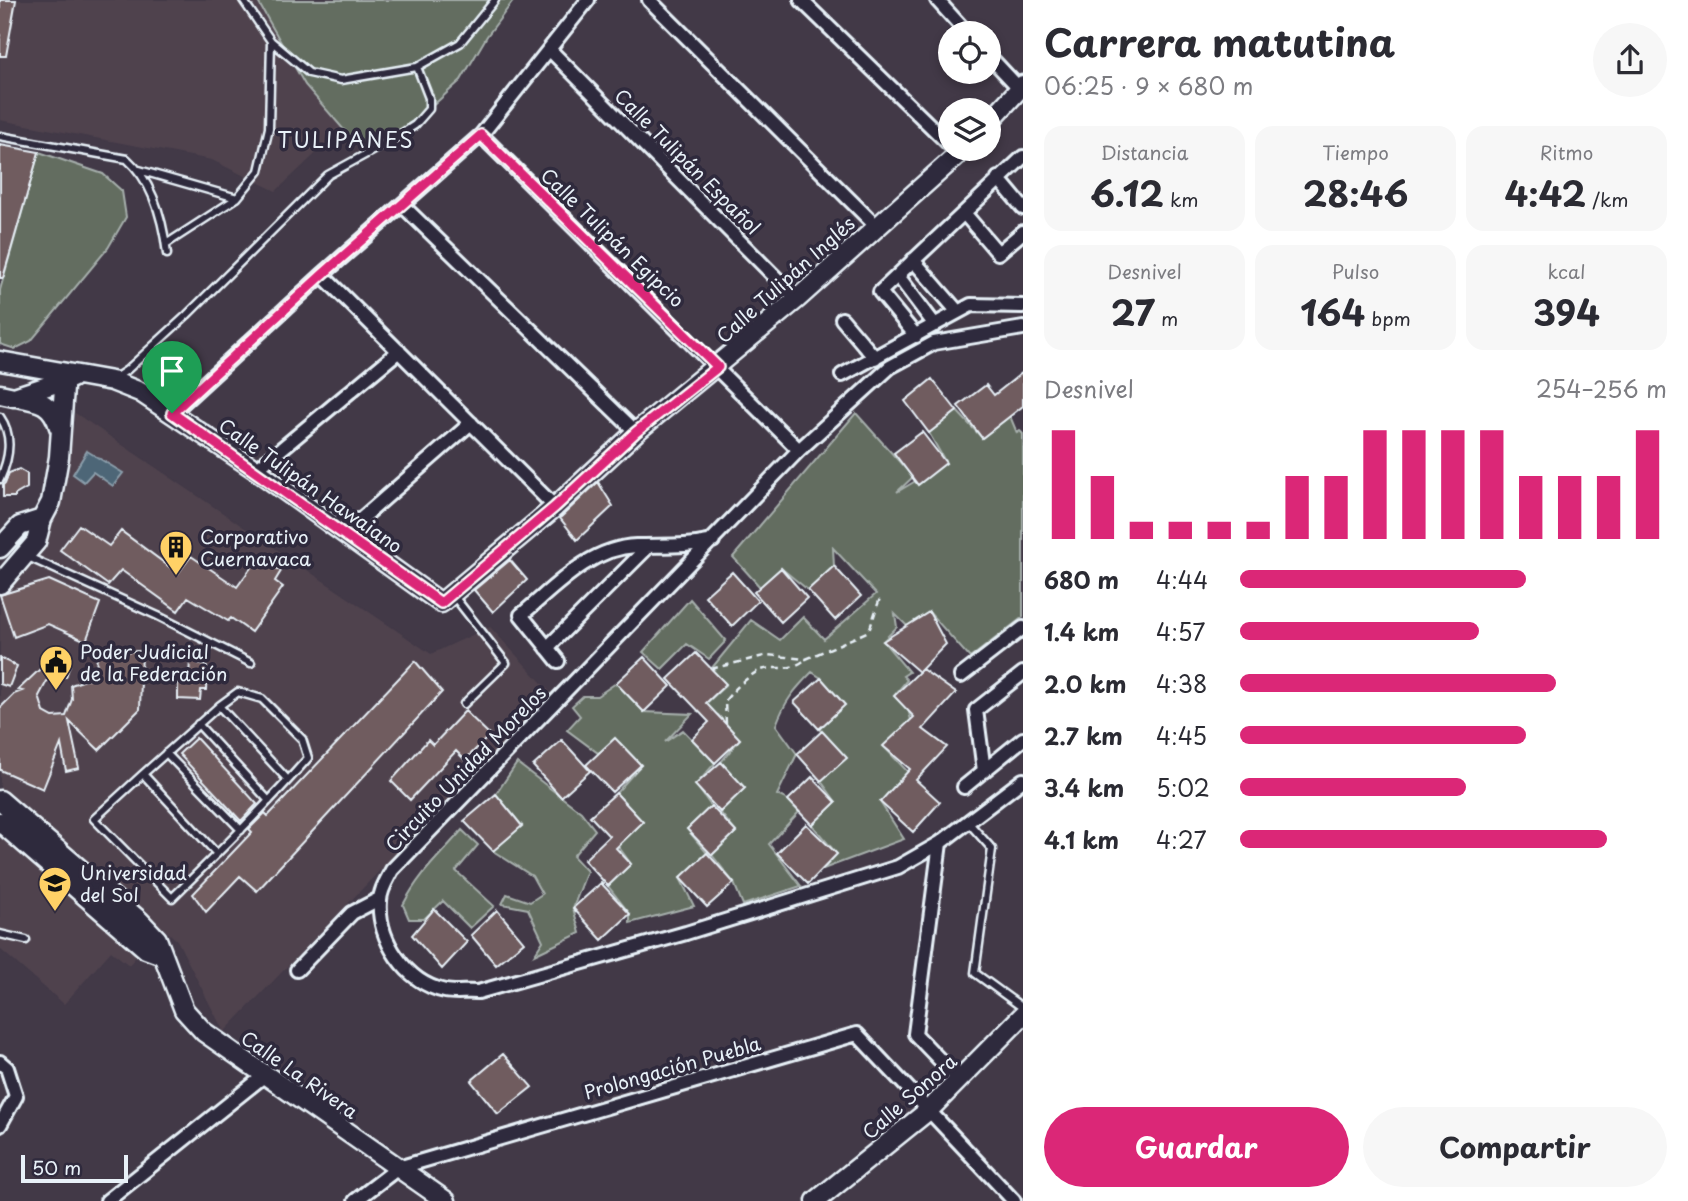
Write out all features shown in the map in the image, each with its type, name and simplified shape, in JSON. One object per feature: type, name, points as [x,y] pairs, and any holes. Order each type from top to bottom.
[{"type":"street","points":[[172,413],[322,275],[481,135],[588,0]]},
{"type":"street","points":[[649,0],[876,226]]},
{"type":"street","points":[[801,0],[938,131]]},
{"type":"street","points":[[936,0],[956,21]]},
{"type":"street","name":"Calle Tulipán Español","points":[[550,50],[797,299]]},
{"type":"street","points":[[1001,68],[1021,87],[1001,109]]},
{"type":"street","name":"Calle Tulipán Egipcio","points":[[481,135],[718,367]]},
{"type":"street","name":"Calle Tulipán Inglés","points":[[446,598],[555,507],[636,432],[718,367],[797,299],[944,161]]},
{"type":"street","points":[[916,336],[880,292],[998,178],[1021,162]]},
{"type":"street","points":[[998,178],[1023,208]]},
{"type":"street","points":[[403,206],[636,432]]},
{"type":"street","points":[[964,213],[998,253],[1023,232]]},
{"type":"street","points":[[914,260],[958,312]]},
{"type":"street","points":[[322,275],[555,507]]},
{"type":"street","points":[[898,276],[935,325]]},
{"type":"street","points":[[842,375],[971,305],[1023,306]]},
{"type":"street","points":[[842,319],[875,358]]},
{"type":"street","name":"Circuito Unidad Morelos","points":[[379,899],[392,870],[800,450],[890,367],[934,343],[1023,328]]},
{"type":"street","points":[[256,470],[399,351]]},
{"type":"street","points":[[5,362],[15,369],[17,377],[15,385],[5,395]]},
{"type":"street","name":"Calle Tulipán Hawaiano","points":[[5,362],[69,377],[112,381],[140,392],[256,470],[344,534],[446,598]]},
{"type":"street","points":[[718,367],[800,450]]},
{"type":"street","points":[[0,584],[36,542],[55,488],[60,430],[69,377]]},
{"type":"street","name":"Calle Tulipán Hawaiano","points":[[5,395],[69,377]]},
{"type":"street","points":[[5,395],[46,405],[55,415],[60,430]]},
{"type":"street","points":[[344,534],[471,423]]},
{"type":"street","points":[[0,548],[20,526],[42,519]]},
{"type":"street","points":[[558,662],[521,615],[590,558],[636,546],[689,546],[713,541]]},
{"type":"street","points":[[547,648],[648,547]]},
{"type":"street","points":[[961,676],[1023,628]]},
{"type":"street","points":[[984,771],[976,710],[1023,673]]},
{"type":"street","points":[[964,787],[1023,739]]},
{"type":"street","points":[[297,970],[352,914],[379,899],[381,924],[395,958],[418,978],[444,991],[478,992],[686,933],[898,867],[940,843],[1023,780]]},
{"type":"street","name":"Calle La Rivera","points":[[0,800],[133,927],[146,949],[162,956],[184,1010],[194,1023],[446,1201]]},
{"type":"street","name":"Calle La Rivera","points":[[0,822],[133,927]]},
{"type":"street","points":[[940,843],[915,1034],[960,1081]]},
{"type":"street","name":"Calle Sonora","points":[[817,1201],[929,1110],[1023,1015]]},
{"type":"street","name":"Prolongación Puebla","points":[[398,1168],[857,1034],[929,1110]]},
{"type":"street","points":[[0,1062],[7,1068],[16,1096],[0,1125]]},
{"type":"street","points":[[107,1201],[265,1075]]},
{"type":"street","points":[[929,1110],[1014,1201]]},
{"type":"street","points":[[355,1201],[398,1168]]},
{"type":"lane","points":[[243,0],[271,41],[309,73],[341,80],[416,68],[460,43],[495,0]]},
{"type":"lane","points":[[166,244],[237,198],[259,171],[269,128],[271,41]]},
{"type":"lane","points":[[112,381],[187,314],[328,175],[415,125],[429,109],[429,98],[416,68]]},
{"type":"lane","points":[[0,135],[127,159],[139,170],[148,184],[167,254]]},
{"type":"lane","points":[[139,170],[237,198]]},
{"type":"lane","points":[[0,418],[9,440],[8,461],[0,479]]},
{"type":"lane","points":[[26,556],[158,616],[251,663]]},
{"type":"lane","points":[[446,598],[506,663],[464,704]]},
{"type":"lane","points":[[238,692],[262,699],[302,739],[308,758],[241,830],[172,898],[94,819],[219,706],[238,692]]},
{"type":"lane","points":[[219,706],[288,780]]},
{"type":"lane","points":[[198,724],[269,801]]},
{"type":"lane","points":[[166,753],[241,830]]},
{"type":"lane","points":[[143,774],[217,854]]},
{"type":"lane","points":[[968,822],[992,849],[975,973],[1023,1008]]},
{"type":"lane","points":[[0,934],[26,940]]},
{"type":"path","points":[[726,724],[725,701],[737,688],[759,671],[794,668],[806,659],[869,631],[880,598]]},
{"type":"path","points":[[711,668],[768,655],[806,659]]},
{"type":"shaded area","points":[[0,0],[307,0],[348,123],[276,191],[212,160],[0,120]]},
{"type":"shaded area","points":[[75,413],[431,654],[490,627],[551,693],[224,1032],[177,940],[0,791],[0,594],[26,565],[46,535],[64,497]]},
{"type":"shaded area","name":"Universidad del Sol","points":[[0,832],[149,941],[129,965],[111,951],[64,1004],[0,949]]},
{"type":"green space","points":[[257,0],[514,0],[487,36],[461,80],[416,121],[364,153],[305,85]]},
{"type":"green space","points":[[39,152],[103,174],[122,191],[126,217],[108,248],[31,341],[15,349],[0,344],[0,290]]},
{"type":"green space","points":[[957,411],[982,438],[1010,416],[1017,433],[1020,431],[1023,434],[1023,617],[970,658],[929,612],[908,627],[895,614],[897,627],[883,641],[909,672],[903,676],[907,680],[894,696],[908,709],[911,720],[884,747],[908,772],[880,802],[904,839],[823,869],[837,854],[812,825],[836,802],[821,781],[846,758],[819,729],[845,705],[821,678],[812,672],[806,678],[787,702],[776,725],[797,754],[777,795],[788,800],[799,812],[769,844],[801,886],[743,905],[734,883],[712,855],[736,832],[720,812],[745,788],[721,762],[740,739],[718,715],[698,711],[726,685],[711,669],[751,620],[780,640],[803,617],[824,639],[876,594],[833,548],[834,566],[808,590],[781,568],[760,587],[733,557],[856,413],[913,477],[897,492],[946,463],[929,433]]},
{"type":"green space","points":[[690,599],[726,641],[709,659],[687,644],[662,669],[643,652]]},
{"type":"green space","points":[[616,683],[644,712],[692,714],[665,742],[683,730],[715,763],[696,785],[711,806],[687,829],[707,853],[680,878],[694,906],[630,923],[630,914],[608,886],[631,864],[618,846],[643,822],[616,793],[641,765],[620,743],[598,753],[567,730],[580,716],[572,706],[583,696],[597,696]]},
{"type":"green space","points":[[517,763],[581,812],[595,830],[573,856],[587,871],[573,908],[580,933],[534,955],[543,941],[528,909],[502,904],[507,894],[530,902],[542,894],[532,876],[493,851],[522,826],[496,794]]},
{"type":"green space","points":[[462,830],[478,845],[456,871],[494,906],[470,928],[443,901],[424,919],[409,919],[403,905],[409,893]]},
{"type":"water","points":[[87,451],[123,473],[113,486],[93,472],[84,482],[73,474]]},
{"type":"building","points":[[0,0],[16,0],[6,56],[0,56]]},
{"type":"building","points":[[0,145],[39,152],[3,278],[0,278]]},
{"type":"building","points":[[1023,372],[1023,406],[982,438],[958,406],[986,385],[994,395]]},
{"type":"building","points":[[932,379],[957,411],[929,433],[905,401]]},
{"type":"building","points":[[922,432],[946,463],[918,485],[894,453]]},
{"type":"building","points":[[19,469],[27,474],[27,488],[15,497],[3,497],[3,485],[9,473]]},
{"type":"building","points":[[598,482],[613,506],[577,540],[560,518]]},
{"type":"building","name":"Corporativo Cuernavaca","points":[[79,525],[109,546],[121,531],[178,573],[191,556],[237,587],[258,558],[281,571],[275,581],[283,587],[251,632],[231,618],[228,621],[188,597],[178,611],[121,570],[108,585],[60,550]]},
{"type":"building","points":[[510,560],[527,580],[493,612],[474,590]]},
{"type":"building","points":[[834,566],[861,596],[835,620],[808,590]]},
{"type":"building","points":[[781,568],[807,598],[781,622],[754,592]]},
{"type":"building","points":[[732,572],[758,601],[732,626],[705,596]]},
{"type":"building","points":[[49,580],[100,603],[86,641],[48,624],[14,637],[0,595]]},
{"type":"building","points":[[929,612],[946,644],[919,672],[883,641]]},
{"type":"building","points":[[142,651],[140,709],[99,750],[69,721],[79,768],[66,771],[61,744],[43,789],[0,770],[0,708],[14,694],[22,691],[18,690],[40,669],[53,664],[70,664],[66,677],[47,681],[39,696],[44,712],[53,717],[66,716],[72,699],[71,685],[96,676],[97,652]]},
{"type":"building","points":[[696,653],[726,684],[706,703],[740,739],[715,763],[692,739],[709,722],[668,679]]},
{"type":"building","points":[[644,657],[671,686],[644,712],[616,683]]},
{"type":"building","points":[[0,658],[17,666],[9,687],[0,684]]},
{"type":"building","points":[[190,659],[207,667],[206,690],[201,690],[200,700],[178,699],[178,678],[189,678]]},
{"type":"building","points":[[415,661],[442,692],[257,891],[240,876],[206,912],[193,894],[252,832],[249,829],[265,813],[268,816]]},
{"type":"building","points":[[922,669],[956,693],[923,729],[947,747],[916,780],[940,802],[913,832],[880,802],[910,769],[883,746],[914,717],[894,696]]},
{"type":"building","points":[[821,678],[845,705],[819,729],[794,702]]},
{"type":"building","points":[[465,711],[490,735],[465,760],[456,751],[410,800],[391,781],[428,740],[433,745]]},
{"type":"building","points":[[822,731],[847,758],[821,781],[797,754]]},
{"type":"building","points":[[196,738],[257,804],[241,821],[179,754]]},
{"type":"building","points":[[615,738],[641,765],[612,792],[586,765]]},
{"type":"building","points":[[562,740],[590,771],[561,797],[533,766]]},
{"type":"building","points":[[721,762],[745,788],[720,812],[695,785]]},
{"type":"building","points":[[812,777],[836,802],[812,825],[788,800]]},
{"type":"building","points":[[616,793],[643,822],[616,848],[631,864],[608,886],[584,860],[609,836],[590,816]]},
{"type":"building","points":[[496,794],[522,826],[493,851],[464,821]]},
{"type":"building","points":[[711,806],[736,832],[712,855],[687,829]]},
{"type":"building","points":[[806,824],[837,854],[808,884],[777,853]]},
{"type":"building","points":[[707,853],[734,883],[707,907],[680,878]]},
{"type":"building","points":[[601,883],[630,914],[602,940],[573,908]]},
{"type":"building","points":[[434,909],[467,942],[442,969],[412,935]]},
{"type":"building","points":[[497,910],[524,942],[496,965],[471,935]]},
{"type":"building","points":[[503,1054],[532,1087],[498,1114],[471,1081]]},
{"type":"place","name":"Corporativo Cuernavaca","points":[[176,577]]},
{"type":"place","name":"Poder Judicial de la Federación","points":[[56,692]]},
{"type":"place","name":"Universidad del Sol","points":[[55,913]]},
{"type":"district","name":"TULIPANES","points":[[346,139]]},
{"type":"route","points":[[481,135],[718,367],[636,432],[555,507],[441,603],[172,413],[322,275],[481,135]]}]
